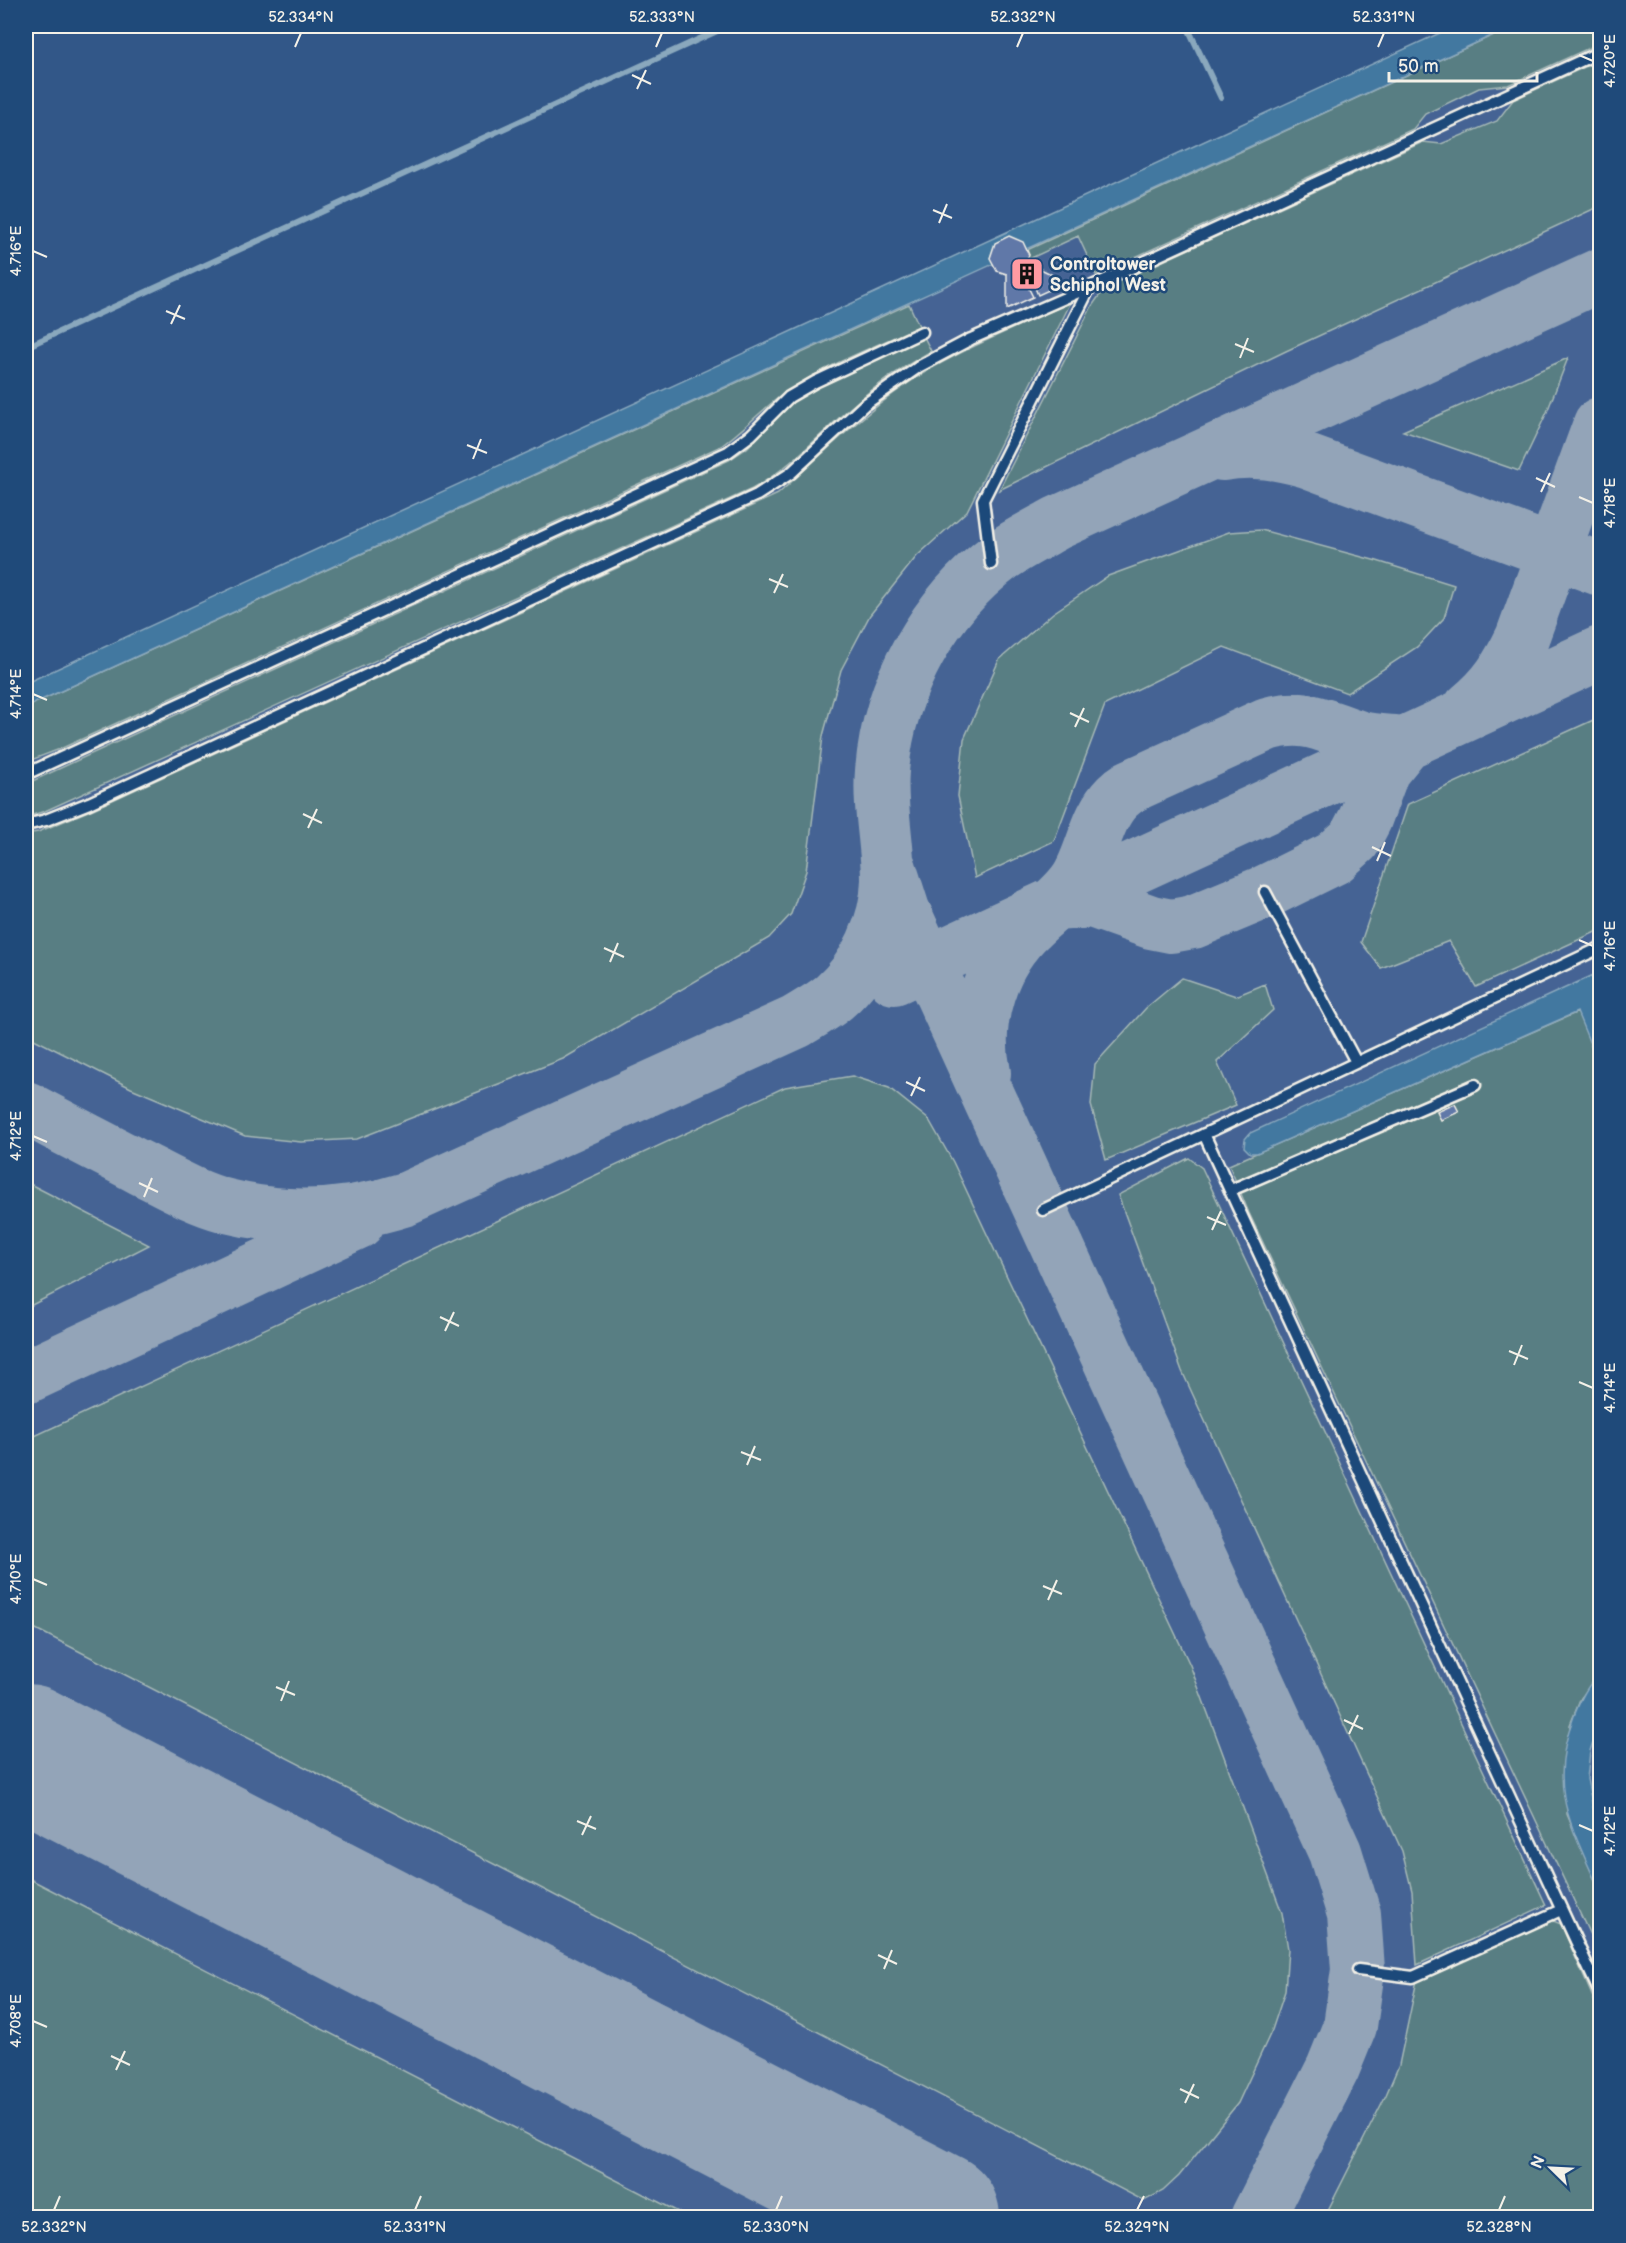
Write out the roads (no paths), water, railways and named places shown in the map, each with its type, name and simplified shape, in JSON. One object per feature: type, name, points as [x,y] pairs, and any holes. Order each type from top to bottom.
[{"type":"lane","points":[[26,825],[46,820],[89,803],[757,495],[791,473],[864,405],[920,366],[970,339],[1090,287],[1600,52]]},
{"type":"lane","points":[[991,564],[983,501],[1090,287]]},
{"type":"lane","points":[[26,774],[728,452],[751,435],[789,397],[815,382],[922,332]]},
{"type":"lane","points":[[1265,892],[1356,1062]]},
{"type":"lane","points":[[1043,1210],[1600,948]]},
{"type":"lane","points":[[1231,1190],[1475,1085]]},
{"type":"lane","points":[[1204,1134],[1600,1993]]},
{"type":"lane","points":[[1358,1970],[1413,1977],[1561,1910]]},
{"type":"waterway","points":[[26,347],[728,26]]},
{"type":"waterway","points":[[1187,26],[1221,98]]},
{"type":"place","name":"Controltower Schiphol West","points":[[1027,274]]}]
